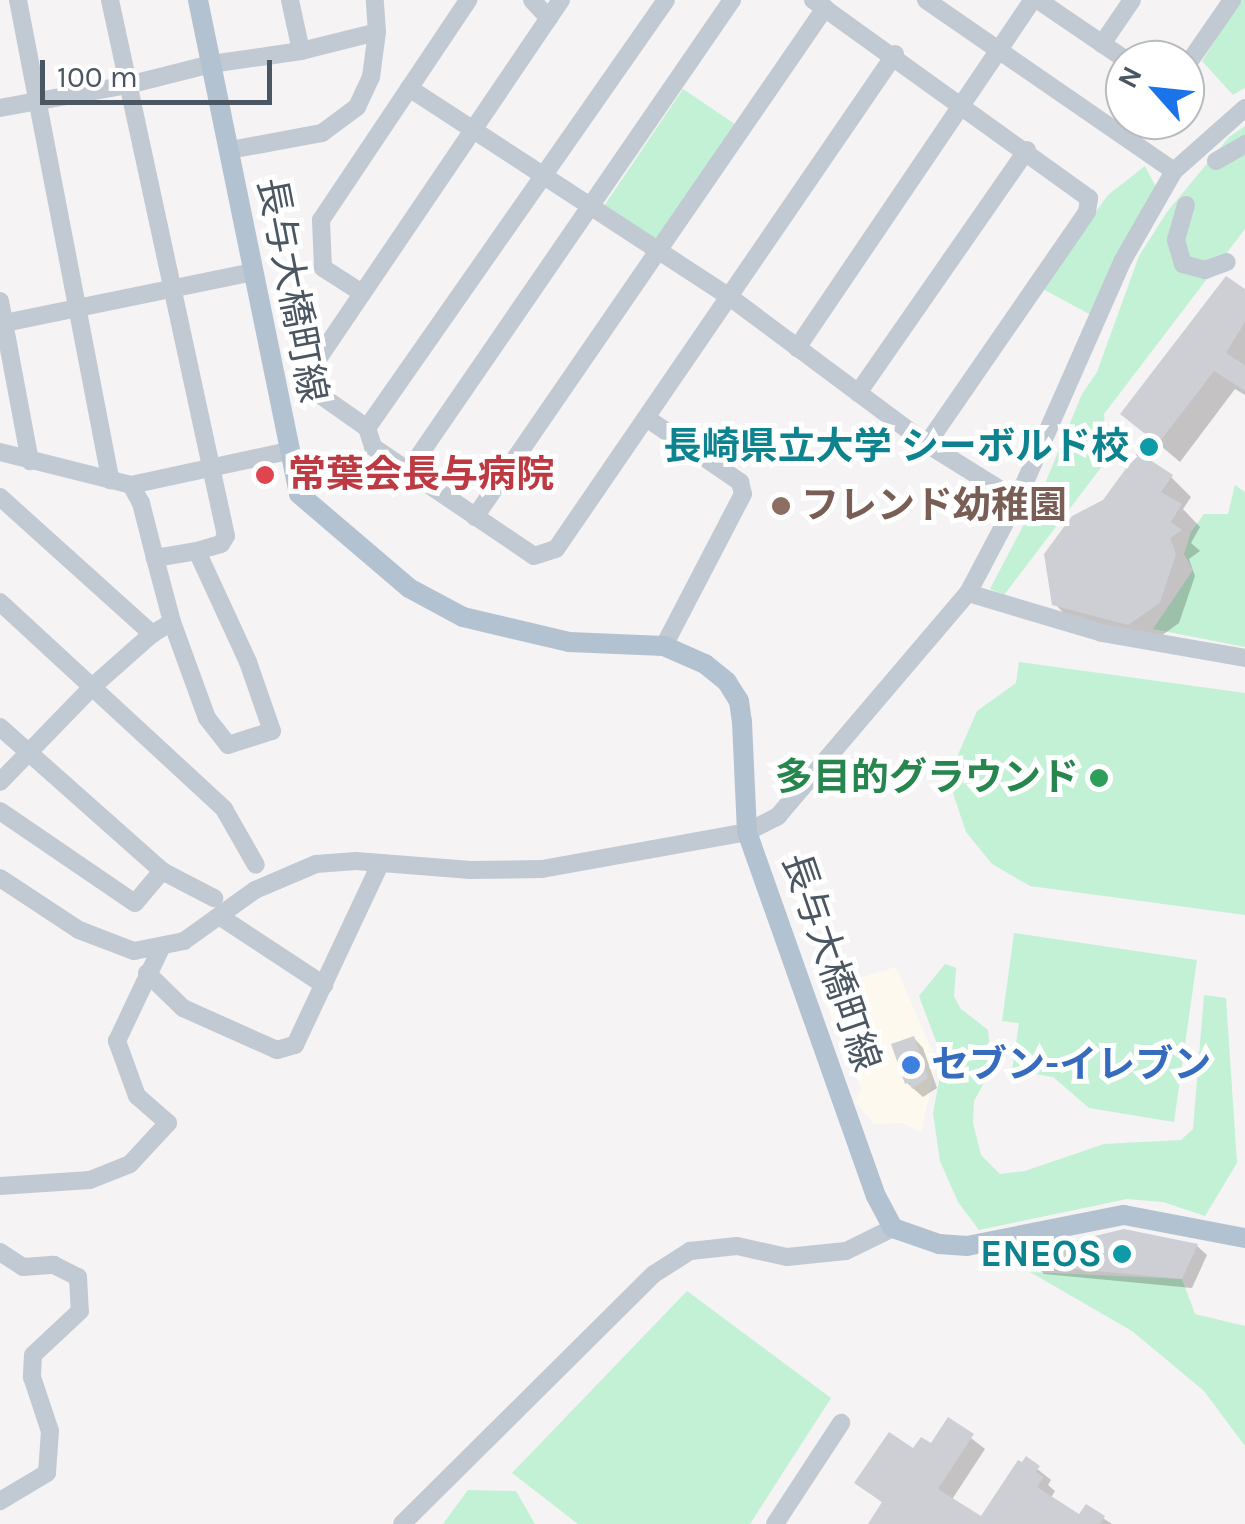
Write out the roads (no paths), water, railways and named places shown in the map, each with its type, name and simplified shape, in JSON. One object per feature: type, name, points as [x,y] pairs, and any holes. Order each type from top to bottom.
[{"type":"main road","name":"長与大橋町線","points":[[198,0],[288,452],[300,494],[409,588],[462,616],[569,642],[664,646],[705,664],[727,682],[738,701],[747,832],[876,1196],[892,1228]]},
{"type":"main road","points":[[892,1228],[939,1244],[968,1246],[1124,1215],[1245,1238]]},
{"type":"street","points":[[18,0],[110,480]]},
{"type":"street","points":[[110,0],[169,290],[226,536],[222,544],[156,558]]},
{"type":"street","points":[[290,0],[301,52]]},
{"type":"street","points":[[230,150],[322,133],[342,122],[357,107],[371,76],[377,32],[375,0]]},
{"type":"street","points":[[362,293],[323,268],[320,220],[468,0]]},
{"type":"street","points":[[532,0],[550,18]]},
{"type":"street","points":[[561,0],[311,369],[314,390],[367,428],[373,447],[534,556],[556,549],[732,298],[895,54]]},
{"type":"street","points":[[367,428],[666,0]]},
{"type":"street","points":[[408,473],[732,0]]},
{"type":"street","points":[[926,0],[1174,171]]},
{"type":"street","points":[[797,348],[961,103],[1036,0],[1105,46]]},
{"type":"street","points":[[1102,44],[1132,0]]},
{"type":"street","points":[[1204,40],[1232,0]]},
{"type":"street","points":[[475,516],[658,251],[819,4],[895,54],[1089,198],[1087,212],[928,444]]},
{"type":"street","points":[[0,108],[128,86],[211,64],[301,52],[377,32]]},
{"type":"street","points":[[409,88],[732,298],[928,444],[1017,500]]},
{"type":"street","points":[[0,878],[102,942],[134,951],[184,941],[216,907],[287,872],[316,864],[542,870],[747,832],[778,816],[968,593],[1017,500],[1123,260],[1174,171],[1245,108]]},
{"type":"street","points":[[1216,161],[1245,144]]},
{"type":"street","points":[[858,392],[1027,150]]},
{"type":"street","points":[[1186,206],[1176,240],[1183,264],[1205,270],[1227,262]]},
{"type":"street","points":[[2,323],[254,272]]},
{"type":"street","points":[[0,301],[30,461]]},
{"type":"street","points":[[648,419],[740,482],[743,494],[664,646]]},
{"type":"street","points":[[0,452],[131,484],[288,452]]},
{"type":"street","points":[[131,484],[141,503],[172,622],[207,718],[228,745],[272,731],[248,662],[197,551]]},
{"type":"street","points":[[0,497],[152,634]]},
{"type":"street","points":[[968,593],[1102,633],[1245,658]]},
{"type":"street","points":[[0,602],[224,809],[256,865]]},
{"type":"street","points":[[0,782],[91,688],[152,634],[172,622]]},
{"type":"street","points":[[0,727],[162,872],[324,984]]},
{"type":"street","points":[[0,811],[136,903],[162,872]]},
{"type":"street","points":[[147,973],[182,1008],[276,1050],[294,1045],[380,864]]},
{"type":"street","points":[[0,1186],[90,1180],[130,1164],[168,1123],[137,1096],[117,1040],[162,948]]},
{"type":"street","points":[[402,1524],[654,1274],[690,1251],[737,1246],[787,1257],[846,1251],[892,1228]]},
{"type":"street","points":[[0,1252],[22,1267],[54,1265],[78,1277],[80,1312],[33,1354],[32,1378],[50,1430],[46,1474],[0,1502]]},
{"type":"street","points":[[775,1524],[840,1423]]},
{"type":"place","name":"長崎県立大学 シーボルド校","points":[[1149,447]]},
{"type":"place","name":"常葉会長与病院","points":[[265,475]]},
{"type":"place","name":"フレンド幼稚園","points":[[781,506]]},
{"type":"place","name":"多目的グラウンド","points":[[1099,778]]},
{"type":"place","name":"セブン-イレブン","points":[[911,1065]]},
{"type":"place","name":"ENEOS","points":[[1122,1254]]}]
